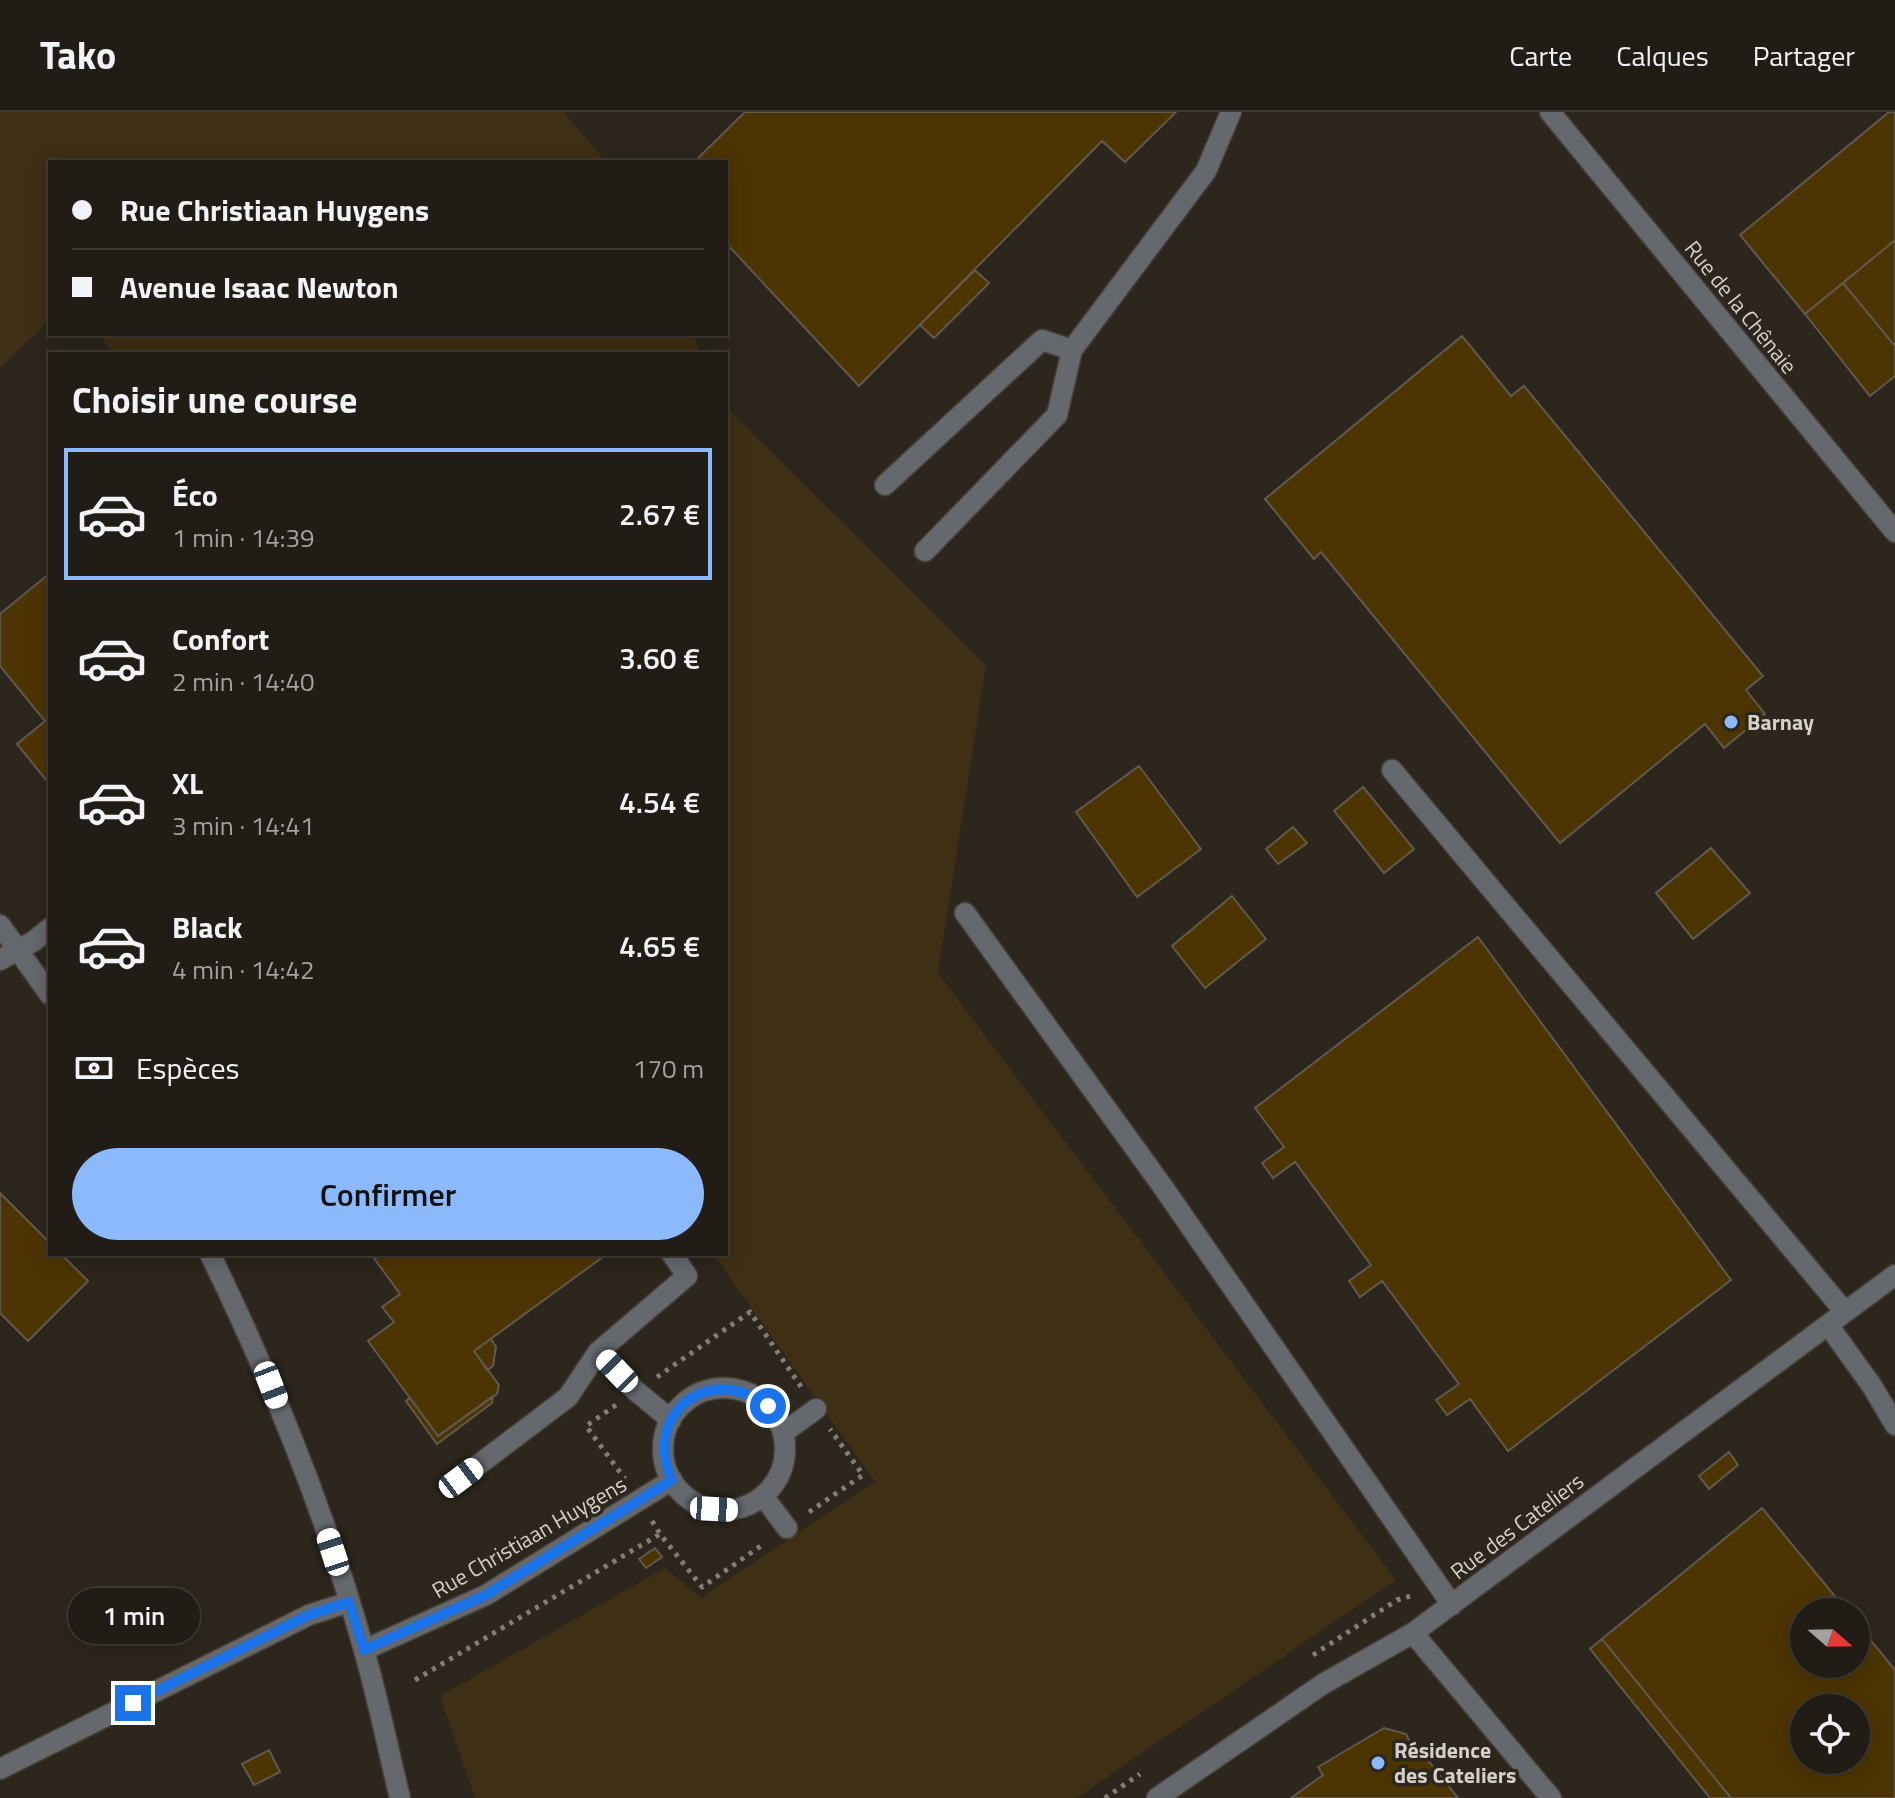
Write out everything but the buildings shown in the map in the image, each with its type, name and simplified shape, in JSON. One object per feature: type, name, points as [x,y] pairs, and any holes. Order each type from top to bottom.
[{"type":"street","points":[[925,551],[1057,415],[1072,350],[1206,171],[1231,112]]},
{"type":"street","name":"Rue de la Chênaie","points":[[1550,112],[1895,532]]},
{"type":"street","points":[[885,485],[1042,340],[1072,350]]},
{"type":"street","points":[[1392,770],[1837,1318],[1895,1425]]},
{"type":"street","points":[[965,913],[1173,1200],[1452,1605]]},
{"type":"street","points":[[0,925],[9,954],[48,993]]},
{"type":"street","points":[[9,954],[48,930]]},
{"type":"street","points":[[211,1256],[271,1385],[325,1527],[364,1650],[400,1798]]},
{"type":"street","points":[[461,1478],[568,1397],[598,1352],[687,1276],[673,1256]]},
{"type":"street","name":"Rue des Cateliers","points":[[1157,1798],[1323,1684],[1413,1633],[1895,1275]]},
{"type":"street","points":[[598,1352],[636,1391],[671,1420]]},
{"type":"street","points":[[723,1388],[755,1396],[768,1406],[783,1433],[785,1451],[782,1468],[774,1483],[763,1496],[731,1510],[714,1509],[690,1499],[672,1480],[666,1466],[663,1450],[671,1420],[693,1396],[723,1388]]},
{"type":"street","points":[[783,1433],[816,1409]]},
{"type":"street","name":"Rue Christiaan Huygens","points":[[364,1650],[486,1595],[672,1480]]},
{"type":"street","points":[[763,1496],[787,1528]]},
{"type":"street","points":[[0,1769],[309,1615],[349,1602]]},
{"type":"street","points":[[1413,1633],[1551,1798]]},
{"type":"path","points":[[415,1680],[660,1534],[702,1587],[863,1475],[750,1312],[586,1426],[640,1500]]},
{"type":"shaded area","points":[[0,112],[564,112],[604,160],[48,160],[48,322],[0,368]]},
{"type":"shaded area","points":[[100,336],[694,336],[700,352],[113,352]]},
{"type":"shaded area","points":[[728,409],[986,665],[938,973],[1396,1580],[1076,1798],[475,1798],[440,1696],[665,1568],[701,1598],[875,1482],[714,1256],[728,1256]]},
{"type":"place","name":"Barnay","points":[[1731,722]]},
{"type":"place","name":"Résidence des Cateliers","points":[[1378,1763]]},
{"type":"route","points":[[133,1703],[309,1615],[349,1602],[364,1650],[401,1635],[486,1595],[672,1480],[663,1450],[665,1435],[680,1407],[693,1396],[723,1388],[740,1390],[768,1406]]}]
